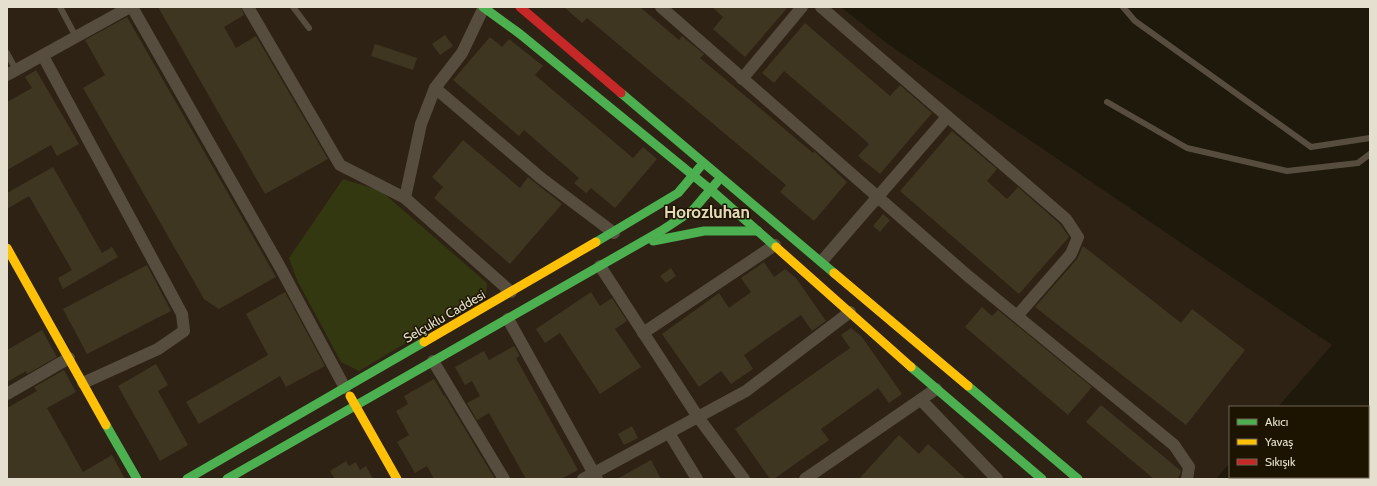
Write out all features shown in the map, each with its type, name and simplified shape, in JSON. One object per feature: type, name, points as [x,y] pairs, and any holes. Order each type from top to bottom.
[{"type":"street","points":[[12,73],[131,7],[280,267],[345,388],[397,479]]},
{"type":"street","points":[[248,7],[340,165],[405,198],[510,292]]},
{"type":"street","points":[[405,198],[421,124],[435,88],[462,53],[484,7],[520,34],[710,190],[936,389],[1042,479]]},
{"type":"street","points":[[520,7],[1078,479]]},
{"type":"street","points":[[661,7],[742,79],[1017,316],[1174,445],[1189,467],[1187,479]]},
{"type":"street","points":[[742,79],[802,7]]},
{"type":"street","points":[[821,7],[1066,219],[1078,237],[1071,254],[1017,316]]},
{"type":"street","points":[[43,56],[182,314],[184,331],[158,349],[83,382]]},
{"type":"street","points":[[435,88],[541,178],[614,233]]},
{"type":"street","points":[[822,261],[947,117]]},
{"type":"street","name":"Selçuklu Caddesi","points":[[187,479],[649,212],[678,192],[704,162]]},
{"type":"street","points":[[227,479],[639,244],[693,210],[722,177]]},
{"type":"street","points":[[639,244],[704,231],[758,231]]},
{"type":"street","points":[[643,333],[774,245]]},
{"type":"street","points":[[7,248],[137,479]]},
{"type":"street","points":[[600,266],[698,417],[744,479]]},
{"type":"street","points":[[508,319],[591,477],[746,391],[850,312]]},
{"type":"street","points":[[7,394],[69,358]]},
{"type":"street","points":[[433,361],[504,479]]},
{"type":"street","points":[[813,477],[936,389]]},
{"type":"street","points":[[921,400],[997,479]]},
{"type":"street","points":[[669,433],[697,479]]},
{"type":"lane","points":[[60,7],[76,37]]},
{"type":"lane","points":[[293,7],[309,28]]},
{"type":"lane","points":[[1123,7],[1135,21],[1311,147],[1370,138]]},
{"type":"lane","points":[[7,53],[12,73]]},
{"type":"lane","points":[[1107,102],[1187,148],[1287,171],[1358,163],[1370,154]]},
{"type":"shaded area","points":[[7,7],[841,7],[888,44],[1332,345],[1279,406],[1229,406],[1229,464],[1216,479],[7,479]]},
{"type":"green space","points":[[343,179],[381,191],[487,283],[486,295],[359,371],[341,362],[297,280],[289,258]]},
{"type":"building","points":[[158,7],[241,7],[244,15],[224,27],[236,48],[256,36],[328,159],[265,194]]},
{"type":"building","points":[[564,7],[640,7],[679,40],[682,36],[704,54],[700,58],[813,153],[814,151],[847,182],[814,221],[780,192],[786,185],[587,18],[582,23]]},
{"type":"building","points":[[712,7],[788,7],[745,57],[713,29],[723,17]]},
{"type":"building","points":[[127,17],[276,277],[219,309],[204,299],[83,88],[105,75],[85,40]]},
{"type":"building","points":[[805,23],[890,96],[900,85],[932,113],[880,174],[858,156],[869,144],[858,134],[784,71],[774,83],[762,73]]},
{"type":"building","points":[[445,35],[453,46],[440,55],[432,44]]},
{"type":"building","points":[[490,37],[502,47],[509,39],[543,66],[535,75],[633,158],[643,147],[657,159],[615,208],[591,188],[586,193],[574,183],[579,178],[524,130],[519,136],[453,80]]},
{"type":"building","points":[[375,44],[417,58],[413,70],[371,56]]},
{"type":"building","points":[[36,70],[79,144],[57,156],[51,145],[7,170],[7,102],[32,88],[25,77]]},
{"type":"building","points":[[952,131],[997,169],[987,181],[1007,199],[1018,187],[1060,224],[1069,237],[1019,294],[900,191]]},
{"type":"building","points":[[463,140],[520,188],[528,177],[562,204],[510,264],[434,198],[443,187],[432,177]]},
{"type":"building","points":[[53,167],[102,253],[112,247],[118,257],[63,289],[58,278],[72,270],[29,196],[7,209],[7,193]]},
{"type":"building","points":[[883,214],[890,220],[880,232],[873,226]]},
{"type":"building","points":[[1083,246],[1181,323],[1192,309],[1245,350],[1186,425],[1035,307],[1077,259]]},
{"type":"building","points":[[764,262],[774,277],[785,269],[796,278],[826,321],[812,331],[801,315],[744,355],[753,369],[731,384],[721,371],[699,387],[662,334],[719,293],[729,308],[751,292],[741,278]]},
{"type":"building","points":[[147,265],[171,311],[87,354],[63,309]]},
{"type":"building","points":[[671,268],[676,276],[666,283],[660,276]]},
{"type":"building","points":[[285,292],[325,366],[286,387],[280,376],[199,424],[186,402],[268,355],[246,314]]},
{"type":"building","points":[[591,292],[600,306],[612,298],[627,321],[615,329],[641,367],[600,394],[560,333],[545,343],[536,329]]},
{"type":"building","points":[[982,307],[992,316],[998,310],[1092,387],[1068,415],[965,327]]},
{"type":"building","points":[[851,328],[862,337],[902,394],[889,403],[878,388],[821,429],[829,440],[774,479],[770,479],[735,429],[850,348],[841,335]]},
{"type":"building","points":[[42,330],[57,357],[27,374],[26,371],[7,382],[7,350]]},
{"type":"building","points":[[514,346],[520,356],[516,358],[578,470],[561,479],[526,479],[489,413],[477,420],[467,403],[480,396],[472,381],[465,385],[455,367],[484,351],[489,360]]},
{"type":"building","points":[[156,364],[168,385],[158,391],[188,445],[160,461],[118,386]]},
{"type":"building","points":[[64,370],[76,392],[47,408],[83,472],[112,455],[125,479],[7,479],[7,408],[37,391],[34,387]]},
{"type":"building","points":[[434,379],[495,479],[434,479],[427,466],[415,473],[397,442],[409,435],[396,411],[408,404],[404,396]]},
{"type":"building","points":[[1101,405],[1181,471],[1178,479],[1154,479],[1086,422]]},
{"type":"building","points":[[632,426],[638,438],[624,445],[618,434]]},
{"type":"building","points":[[899,435],[919,454],[928,444],[966,479],[859,479]]},
{"type":"building","points":[[651,460],[661,479],[617,479]]},
{"type":"building","points":[[346,461],[349,466],[356,462],[360,470],[366,466],[373,479],[335,479],[330,471]]},
{"type":"traffic: fast","points":[[483,7],[520,34],[711,190],[776,247]]},
{"type":"traffic: fast","points":[[621,93],[834,273]]},
{"type":"traffic: fast","points":[[596,242],[678,193],[700,167]]},
{"type":"traffic: fast","points":[[227,479],[661,231],[693,210],[717,182]]},
{"type":"traffic: fast","points":[[653,241],[704,231],[758,231]]},
{"type":"traffic: fast","points":[[187,479],[424,342]]},
{"type":"traffic: fast","points":[[911,367],[1042,479]]},
{"type":"traffic: fast","points":[[968,386],[1078,479]]},
{"type":"traffic: fast","points":[[106,425],[137,479]]},
{"type":"traffic: slow","points":[[424,342],[596,242]]},
{"type":"traffic: slow","points":[[776,247],[911,367]]},
{"type":"traffic: slow","points":[[7,248],[106,425]]},
{"type":"traffic: slow","points":[[834,273],[968,386]]},
{"type":"traffic: slow","points":[[350,396],[397,479]]},
{"type":"traffic: jam","points":[[520,7],[621,93]]},
{"type":"district","name":"Horozluhan","points":[[707,212]]}]
